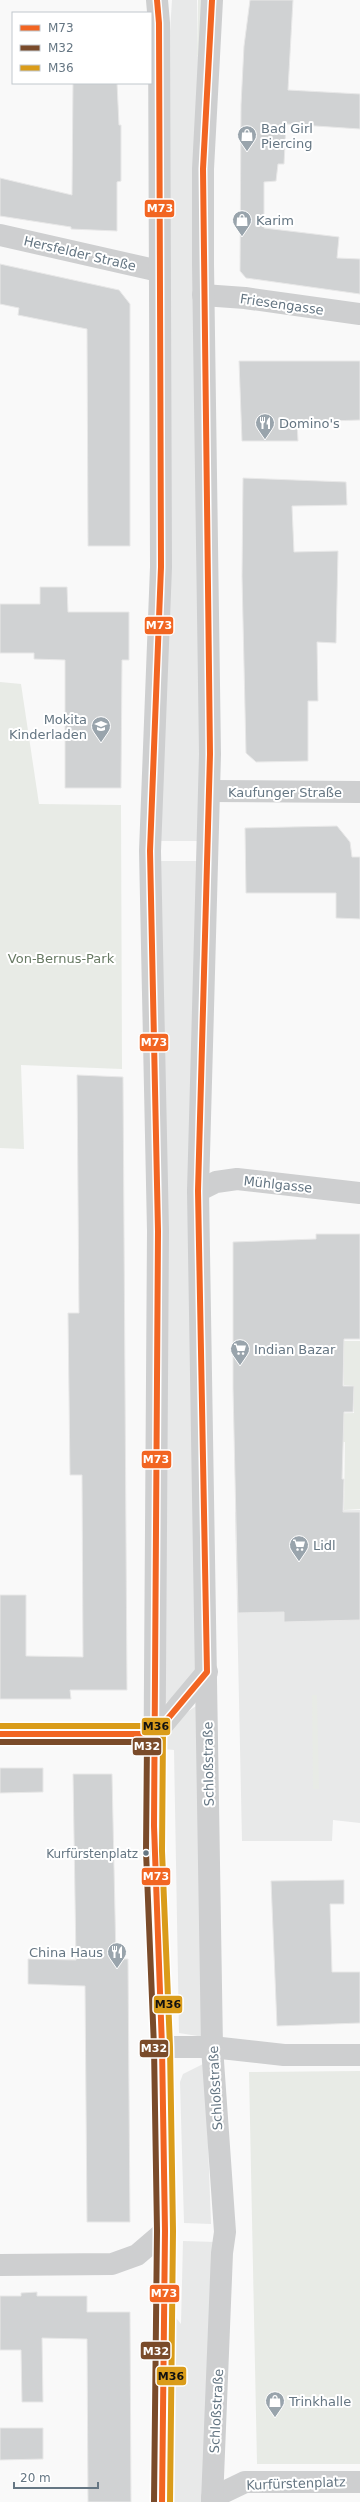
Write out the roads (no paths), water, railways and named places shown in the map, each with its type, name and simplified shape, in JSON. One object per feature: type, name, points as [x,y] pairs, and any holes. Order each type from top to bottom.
[{"type":"street","points":[[157,0],[159,23],[161,567],[150,851],[158,1231],[154,1852],[162,2047],[164,2231],[162,2502]]},
{"type":"street","name":"Schloßstraße","points":[[212,0],[203,169],[203,295],[210,791],[198,1191],[212,2047],[225,2232],[222,2253],[212,2500]]},
{"type":"street","name":"Hersfelder Straße","points":[[0,235],[159,271]]},
{"type":"street","name":"Friesengasse","points":[[203,295],[245,298],[360,314]]},
{"type":"street","name":"Kaufunger Straße","points":[[210,791],[360,792]]},
{"type":"street","name":"Mühlgasse","points":[[198,1191],[216,1182],[237,1179],[360,1192]]},
{"type":"street","points":[[0,1734],[155,1734],[206,1672]]},
{"type":"street","points":[[162,2047],[212,2047],[284,2055],[360,2055]]},
{"type":"street","points":[[0,2265],[112,2264],[137,2255],[164,2231]]},
{"type":"street","name":"Kurfürstenplatz","points":[[212,2500],[245,2482],[360,2482]]},
{"type":"place","name":"Bad Girl Piercing","points":[[247,152]]},
{"type":"place","name":"Karim","points":[[242,237]]},
{"type":"place","name":"Domino's","points":[[265,440]]},
{"type":"place","name":"Mokita Kinderladen","points":[[101,743]]},
{"type":"place","name":"Indian Bazar","points":[[240,1366]]},
{"type":"place","name":"Lidl","points":[[299,1562]]},
{"type":"place","name":"Kurfürstenplatz","points":[[146,1853]]},
{"type":"place","name":"China Haus","points":[[117,1969]]},
{"type":"place","name":"Trinkhalle","points":[[275,2418]]},
{"type":"park label","name":"Von-Bernus-Park","points":[[61,958]]}]
